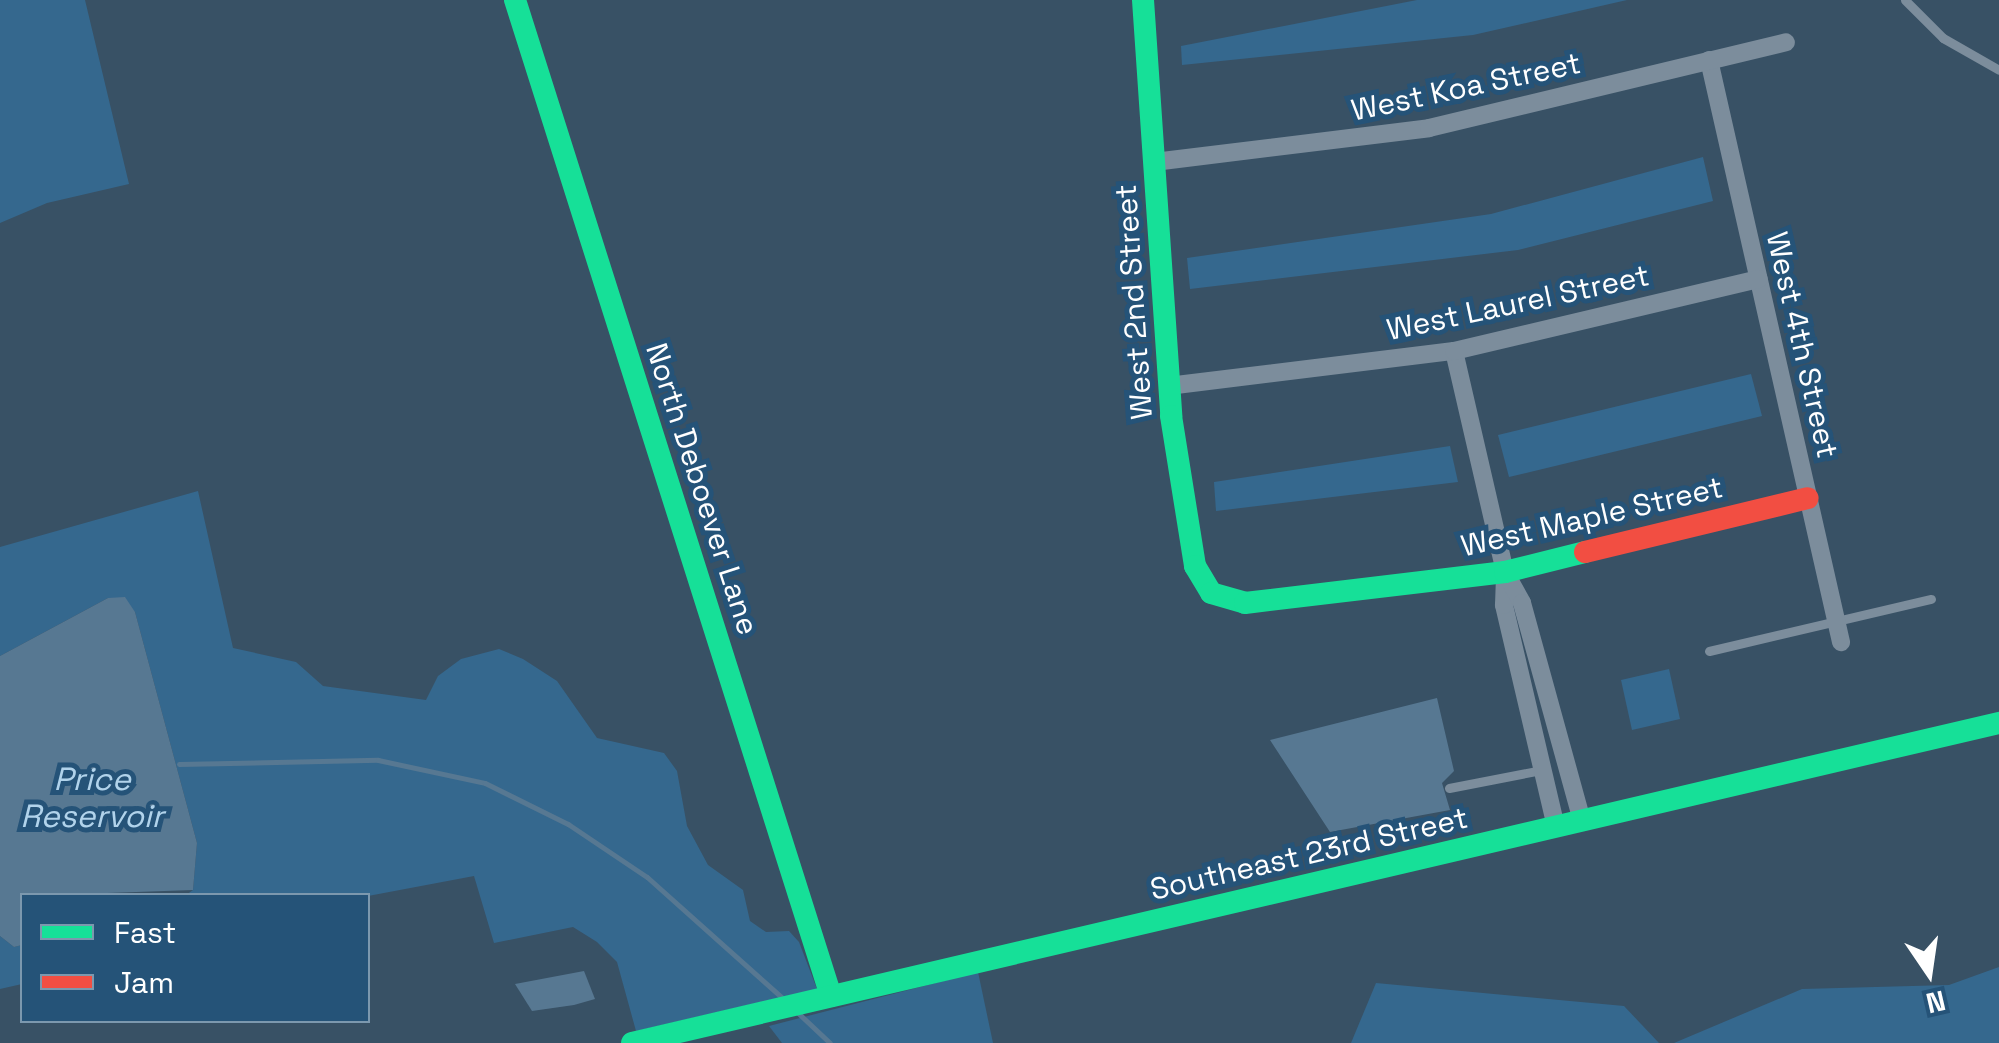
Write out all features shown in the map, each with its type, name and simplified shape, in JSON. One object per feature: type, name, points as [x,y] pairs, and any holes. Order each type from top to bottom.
[{"type":"street","name":"North Deboever Lane","points":[[515,0],[831,996]]},
{"type":"street","name":"West 2nd Street","points":[[1143,0],[1168,386],[1196,566],[1212,593]]},
{"type":"street","name":"West Koa Street","points":[[1154,162],[1404,132],[1786,42]]},
{"type":"street","name":"West 4th Street","points":[[1709,60],[1840,642]]},
{"type":"street","name":"West Laurel Street","points":[[1168,386],[1454,351],[1759,279]]},
{"type":"street","points":[[1454,351],[1506,572],[1522,603],[1582,821]]},
{"type":"street","name":"West Maple Street","points":[[1212,593],[1246,603],[1506,572],[1808,498]]},
{"type":"street","points":[[1506,572],[1504,605],[1556,827]]},
{"type":"street","name":"Southeast 23rd Street","points":[[632,1043],[1999,723]]},
{"type":"lane","points":[[1905,0],[1942,38],[1999,70]]},
{"type":"lane","points":[[1709,651],[1931,600]]},
{"type":"lane","points":[[1449,788],[1542,770]]},
{"type":"shaded area","points":[[0,0],[85,0],[129,184],[47,203],[0,223]]},
{"type":"shaded area","points":[[1417,0],[1627,0],[1473,35],[1182,65],[1181,46]]},
{"type":"shaded area","points":[[1703,157],[1713,201],[1518,250],[1190,289],[1187,258],[1491,214]]},
{"type":"shaded area","points":[[1751,374],[1762,416],[1509,477],[1498,435]]},
{"type":"shaded area","points":[[1450,446],[1458,482],[1216,511],[1214,482]]},
{"type":"shaded area","points":[[198,491],[233,648],[296,662],[323,686],[426,700],[438,676],[461,659],[499,649],[523,659],[557,681],[597,738],[664,753],[677,771],[687,826],[708,865],[743,890],[750,921],[766,932],[789,931],[799,942],[817,989],[636,1031],[617,962],[597,942],[573,927],[494,943],[474,876],[370,896],[189,893],[193,890],[197,843],[135,612],[108,598],[0,656],[0,547]]},
{"type":"shaded area","points":[[1669,669],[1680,719],[1632,730],[1621,680]]},
{"type":"shaded area","points":[[0,936],[14,947],[20,946],[20,984],[0,989]]},
{"type":"shaded area","points":[[1999,967],[1999,1043],[1674,1043],[1802,989],[1949,985]]},
{"type":"shaded area","points":[[978,972],[993,1043],[782,1043],[769,1026]]},
{"type":"shaded area","points":[[1376,983],[1624,1006],[1659,1043],[1351,1043]]},
{"type":"water","name":"Price Reservoir","points":[[125,597],[135,612],[197,843],[193,890],[20,893],[20,946],[14,947],[0,936],[0,656],[108,598]]},
{"type":"water","points":[[1437,698],[1454,771],[1442,783],[1450,810],[1330,832],[1270,740]]},
{"type":"water","points":[[584,971],[595,999],[574,1005],[532,1011],[515,984]]},
{"type":"waterway","points":[[179,764],[378,760],[485,783],[568,824],[647,877],[781,997]]},
{"type":"waterway","points":[[797,1012],[830,1043]]},
{"type":"traffic: fast","points":[[515,0],[831,996]]},
{"type":"traffic: fast","points":[[1143,0],[1171,416],[1195,566],[1211,593],[1245,603],[1505,572],[1585,552]]},
{"type":"traffic: fast","points":[[632,1043],[1999,723]]},
{"type":"traffic: jam","points":[[1585,552],[1808,498]]}]
